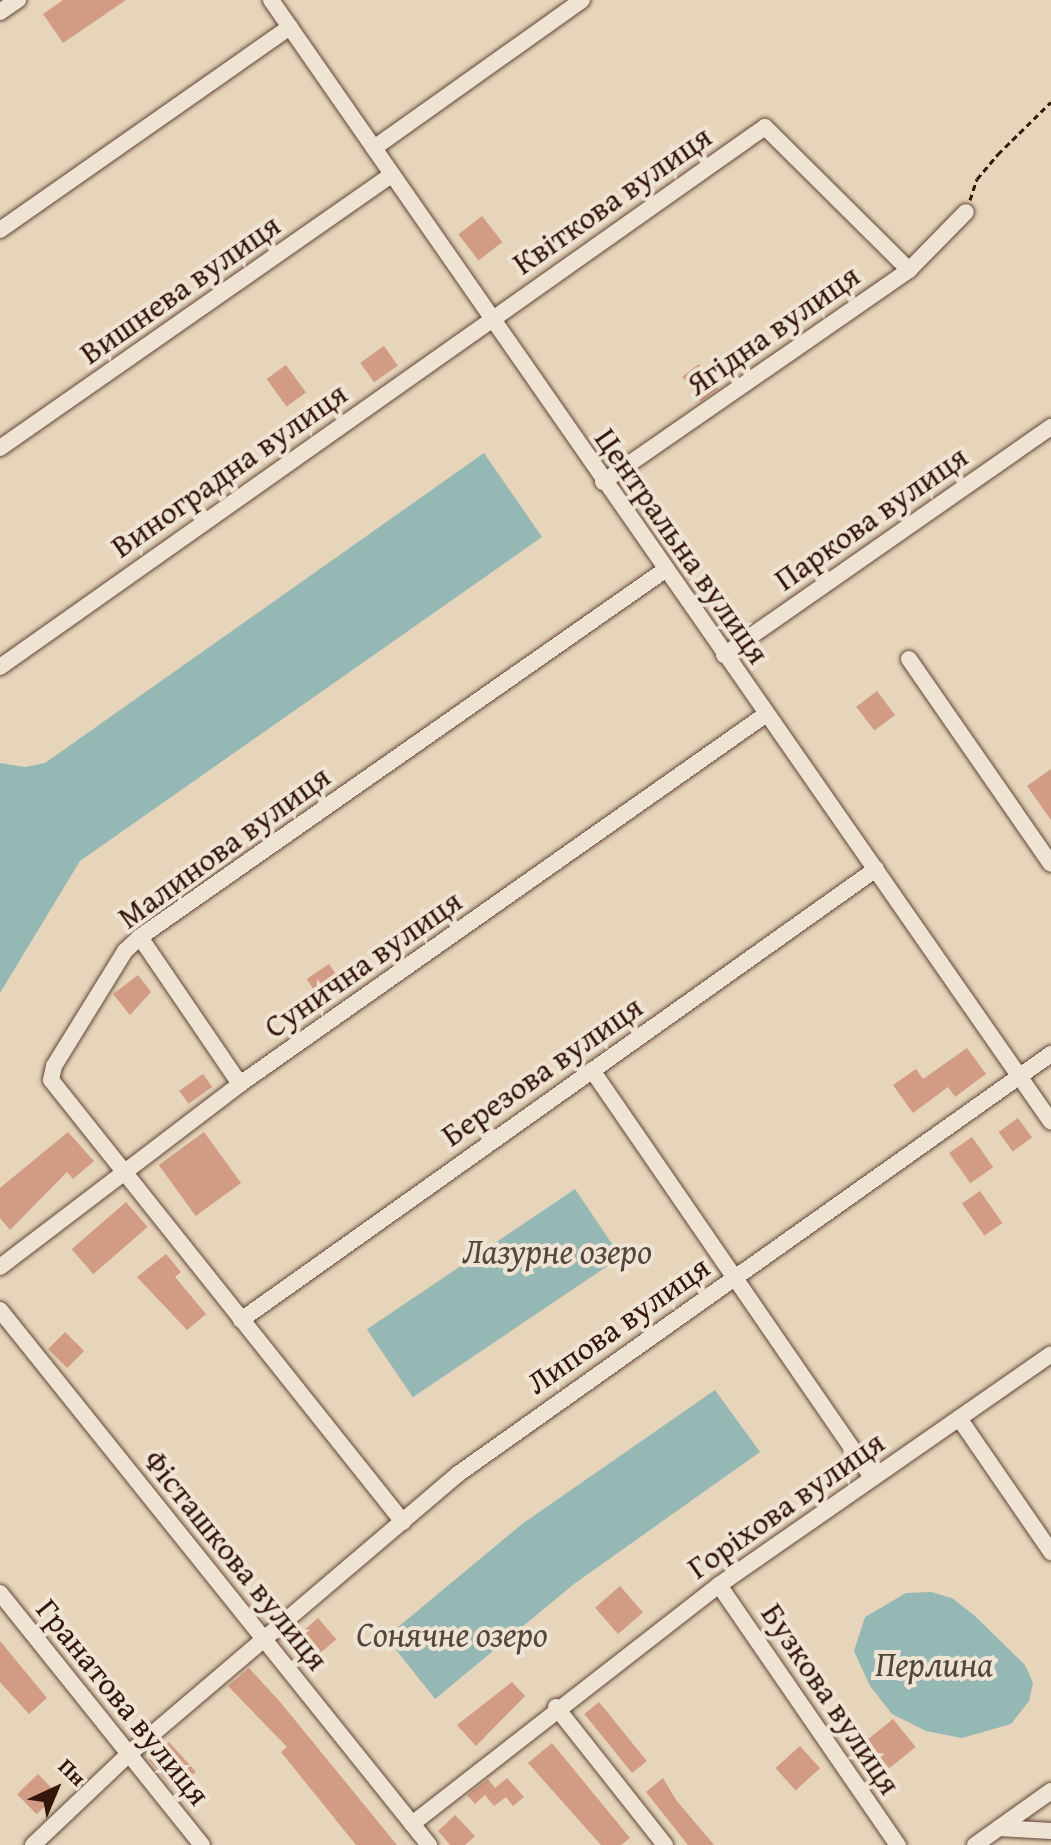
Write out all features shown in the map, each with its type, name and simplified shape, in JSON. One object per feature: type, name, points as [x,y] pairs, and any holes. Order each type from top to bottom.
[{"type":"street","points":[[0,12],[18,0]]},
{"type":"street","name":"Центральна вулиця","points":[[271,0],[603,482],[1051,1122]]},
{"type":"street","points":[[374,148],[582,0]]},
{"type":"street","points":[[0,230],[290,27]]},
{"type":"street","name":"Квіткова вулиця","points":[[491,318],[765,127],[909,270]]},
{"type":"street","name":"Вишнева вулиця","points":[[0,448],[392,175]]},
{"type":"street","name":"Ягідна вулиця","points":[[603,482],[909,270],[966,212]]},
{"type":"street","name":"Виноградна вулиця","points":[[0,667],[491,318]]},
{"type":"street","name":"Паркова вулиця","points":[[724,655],[1051,427]]},
{"type":"street","name":"Малинова вулиця","points":[[403,1522],[51,1080],[54,1066],[109,976],[140,937],[665,570]]},
{"type":"street","points":[[909,659],[1051,864]]},
{"type":"street","name":"Сунична вулиця","points":[[0,1267],[240,1084],[765,715]]},
{"type":"street","name":"Березова вулиця","points":[[241,1320],[876,869]]},
{"type":"street","points":[[140,937],[240,1084]]},
{"type":"street","name":"Липова вулиця","points":[[33,1845],[129,1754],[510,1435],[1051,1054]]},
{"type":"street","points":[[592,1070],[872,1478]]},
{"type":"street","name":"Фісташкова вулиця","points":[[0,1310],[429,1845]]},
{"type":"street","name":"Горіхова вулиця","points":[[412,1824],[556,1707],[719,1585],[1051,1354]]},
{"type":"street","points":[[959,1418],[1051,1552]]},
{"type":"street","name":"Бузкова вулиця","points":[[719,1585],[898,1845]]},
{"type":"street","name":"Гранатова вулиця","points":[[0,1593],[202,1845]]},
{"type":"street","points":[[556,1707],[665,1845]]},
{"type":"street","points":[[975,1845],[1051,1791]]},
{"type":"street","points":[[999,1828],[1051,1831]]},
{"type":"path","points":[[966,212],[977,179],[1051,102]]},
{"type":"water","points":[[484,453],[542,537],[80,861],[0,993],[0,763],[25,767],[45,763]]},
{"type":"water","name":"Лазурне озеро","points":[[575,1189],[621,1257],[413,1397],[367,1329]]},
{"type":"water","name":"Сонячне озеро","points":[[715,1390],[760,1452],[574,1584],[435,1699],[386,1637],[522,1524]]},
{"type":"water","name":"Перлина","points":[[931,1592],[952,1598],[1025,1665],[1033,1683],[1029,1701],[1011,1724],[962,1738],[926,1731],[892,1714],[870,1686],[854,1651],[865,1617],[906,1593]]},
{"type":"building","points":[[63,0],[126,0],[63,43],[43,14]]},
{"type":"building","points":[[482,216],[502,242],[479,260],[458,234]]},
{"type":"building","points":[[384,346],[398,366],[374,382],[360,363]]},
{"type":"building","points":[[699,364],[718,389],[701,401],[682,377]]},
{"type":"building","points":[[286,365],[306,393],[287,407],[267,379]]},
{"type":"building","points":[[877,691],[895,715],[874,731],[856,707]]},
{"type":"building","points":[[1051,769],[1051,820],[1027,786]]},
{"type":"building","points":[[329,964],[341,982],[319,997],[307,979]]},
{"type":"building","points":[[138,975],[151,992],[130,1015],[113,994]]},
{"type":"building","points":[[967,1048],[986,1074],[955,1097],[948,1087],[913,1113],[893,1085],[916,1069],[923,1079]]},
{"type":"building","points":[[203,1074],[212,1087],[188,1104],[179,1091]]},
{"type":"building","points":[[1018,1118],[1032,1137],[1013,1152],[999,1132]]},
{"type":"building","points":[[68,1132],[94,1161],[73,1179],[67,1172],[10,1230],[0,1218],[0,1188]]},
{"type":"building","points":[[204,1132],[241,1183],[196,1216],[159,1165]]},
{"type":"building","points":[[972,1137],[993,1167],[970,1183],[949,1153]]},
{"type":"building","points":[[980,1191],[1002,1223],[984,1236],[962,1204]]},
{"type":"building","points":[[126,1202],[148,1227],[93,1274],[72,1249]]},
{"type":"building","points":[[166,1254],[181,1272],[175,1277],[206,1314],[187,1330],[137,1277]]},
{"type":"building","points":[[65,1332],[84,1351],[67,1368],[48,1349]]},
{"type":"building","points":[[620,1586],[643,1612],[618,1634],[595,1608]]},
{"type":"building","points":[[318,1618],[336,1639],[314,1659],[295,1638]]},
{"type":"building","points":[[0,1641],[47,1698],[29,1714],[0,1682]]},
{"type":"building","points":[[249,1668],[397,1845],[356,1845],[281,1752],[287,1747],[228,1686]]},
{"type":"building","points":[[512,1682],[525,1696],[476,1746],[457,1725]]},
{"type":"building","points":[[599,1702],[647,1761],[632,1773],[584,1714]]},
{"type":"building","points":[[893,1719],[916,1747],[889,1768],[867,1740]]},
{"type":"building","points":[[169,1742],[196,1772],[176,1790],[149,1760]]},
{"type":"building","points":[[552,1743],[630,1838],[621,1845],[601,1845],[528,1763]]},
{"type":"building","points":[[800,1746],[820,1768],[796,1790],[775,1768]]},
{"type":"building","points":[[38,1774],[57,1794],[37,1814],[17,1794]]},
{"type":"building","points":[[507,1778],[524,1797],[513,1806],[506,1797],[494,1806],[485,1795],[475,1804],[467,1795],[488,1779],[495,1788]]},
{"type":"building","points":[[663,1778],[676,1800],[714,1845],[688,1845],[646,1792]]},
{"type":"building","points":[[455,1815],[475,1836],[465,1845],[450,1845],[438,1831]]}]
